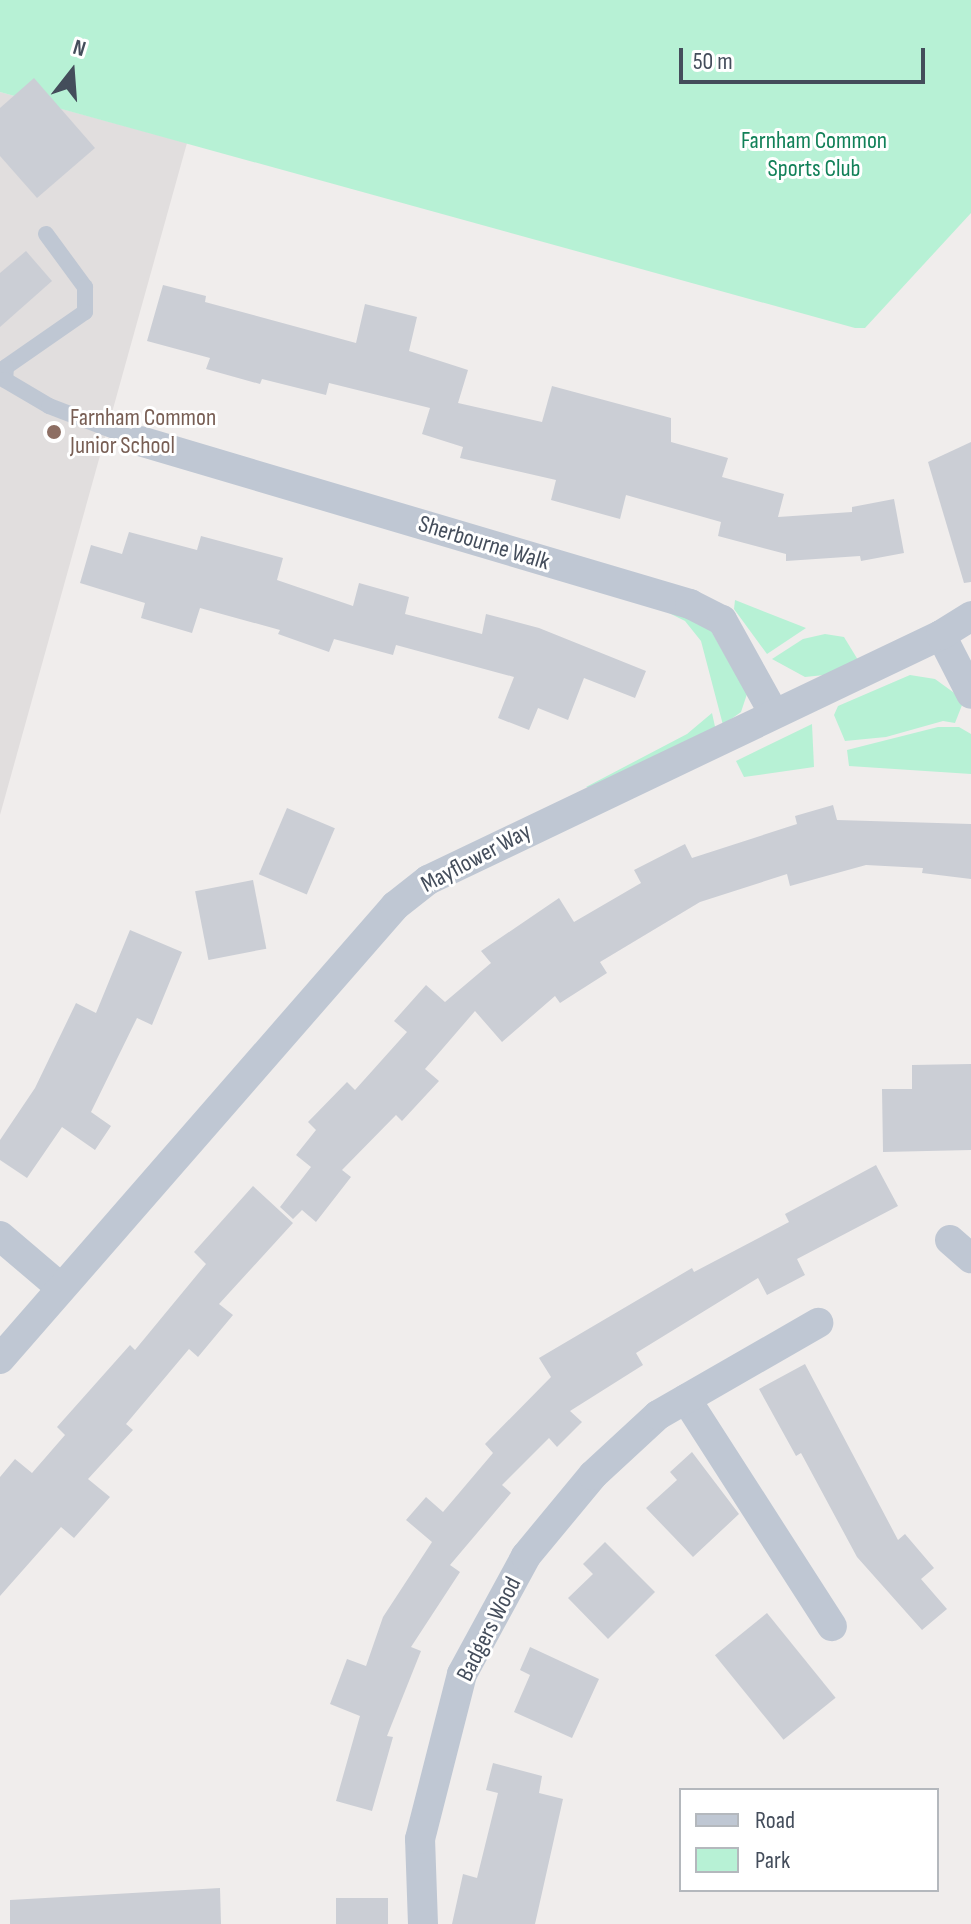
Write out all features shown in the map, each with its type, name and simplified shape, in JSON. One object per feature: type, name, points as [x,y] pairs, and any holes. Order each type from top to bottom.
[{"type":"street","name":"Sherbourne Walk","points":[[140,441],[690,604],[722,620],[774,714]]},
{"type":"street","name":"Mayflower Way","points":[[0,1359],[395,906],[450,867],[941,635],[971,616]]},
{"type":"street","points":[[941,635],[971,694]]},
{"type":"street","points":[[0,1236],[61,1288]]},
{"type":"street","name":"Badgers Wood","points":[[423,1924],[420,1839],[462,1674],[526,1556],[593,1475],[658,1415],[818,1323]]},
{"type":"street","points":[[686,1399],[832,1626]]},
{"type":"lane","points":[[46,234],[85,287],[85,312],[6,367],[5,380],[49,406],[140,441]]},
{"type":"shaded area","name":"Farnham Common Junior School","points":[[0,92],[187,143],[0,815]]},
{"type":"green space","name":"Farnham Common Sports Club","points":[[0,0],[971,0],[971,213],[865,328],[855,328],[0,92]]},
{"type":"green space","points":[[735,600],[806,628],[767,654],[734,609]]},
{"type":"green space","points":[[665,611],[705,620],[747,694],[741,712],[723,725],[701,641],[685,621]]},
{"type":"green space","points":[[825,634],[844,637],[858,660],[834,674],[805,677],[772,659],[803,639]]},
{"type":"green space","points":[[910,675],[935,679],[964,700],[955,723],[943,721],[886,737],[845,741],[834,715],[838,706]]},
{"type":"green space","points":[[712,713],[716,731],[593,789],[586,787],[687,734]]},
{"type":"green space","points":[[812,724],[814,767],[744,777],[736,761]]},
{"type":"green space","points":[[938,727],[959,727],[971,734],[971,774],[849,766],[847,750]]},
{"type":"building","points":[[34,78],[95,148],[37,198],[0,156],[0,108]]},
{"type":"building","points":[[26,251],[52,281],[0,327],[0,273]]},
{"type":"building","points":[[163,285],[206,296],[205,302],[356,343],[365,304],[417,317],[409,351],[468,370],[458,403],[542,422],[552,386],[671,418],[671,442],[728,458],[722,477],[784,494],[778,517],[852,512],[852,507],[894,499],[904,553],[861,561],[860,556],[786,561],[786,554],[718,536],[721,522],[626,495],[620,519],[551,500],[556,480],[460,458],[463,447],[422,434],[430,408],[329,383],[326,395],[262,379],[260,384],[206,369],[210,358],[147,341]]},
{"type":"building","points":[[971,442],[971,582],[964,583],[928,462]]},
{"type":"building","points":[[129,532],[197,550],[201,536],[283,558],[277,580],[353,606],[359,583],[409,597],[405,614],[482,634],[486,614],[539,628],[646,671],[635,698],[584,678],[568,720],[538,708],[529,730],[498,718],[514,677],[396,645],[393,655],[334,639],[329,652],[278,634],[280,630],[200,608],[192,633],[141,618],[145,603],[80,583],[91,545],[122,554]]},
{"type":"building","points":[[833,805],[837,820],[971,824],[971,879],[922,873],[923,868],[866,865],[790,886],[787,874],[700,902],[600,962],[607,973],[560,1003],[555,996],[502,1042],[475,1011],[425,1069],[439,1081],[402,1121],[396,1115],[342,1170],[351,1177],[316,1222],[302,1210],[293,1219],[280,1207],[311,1167],[296,1155],[316,1130],[308,1122],[347,1082],[355,1090],[407,1032],[394,1021],[426,985],[445,1002],[491,963],[481,951],[559,898],[574,922],[641,883],[634,870],[685,844],[692,858],[797,824],[795,816]]},
{"type":"building","points":[[287,808],[335,828],[307,895],[259,874]]},
{"type":"building","points":[[253,880],[266,949],[208,960],[195,891]]},
{"type":"building","points":[[130,930],[182,952],[152,1025],[137,1018],[91,1112],[111,1126],[95,1150],[62,1127],[27,1178],[0,1160],[0,1140],[35,1088],[76,1003],[96,1013]]},
{"type":"building","points":[[971,1064],[971,1150],[883,1152],[882,1089],[912,1089],[912,1065]]},
{"type":"building","points":[[876,1165],[898,1206],[797,1259],[805,1275],[767,1295],[758,1278],[636,1353],[643,1365],[570,1411],[582,1422],[557,1447],[549,1438],[502,1485],[511,1493],[450,1565],[460,1572],[411,1647],[421,1651],[387,1736],[393,1737],[372,1811],[336,1801],[360,1716],[330,1704],[347,1659],[366,1666],[383,1617],[432,1542],[406,1520],[426,1497],[443,1512],[493,1453],[485,1444],[551,1377],[539,1358],[692,1268],[694,1272],[789,1222],[785,1214]]},
{"type":"building","points":[[253,1186],[293,1223],[219,1304],[233,1315],[198,1357],[189,1349],[126,1424],[133,1430],[88,1479],[110,1497],[74,1538],[61,1527],[0,1596],[0,1477],[15,1459],[32,1473],[65,1435],[57,1427],[130,1345],[135,1350],[206,1264],[194,1252]]},
{"type":"building","points":[[805,1364],[898,1540],[905,1534],[934,1568],[921,1579],[947,1609],[922,1630],[857,1557],[801,1453],[796,1456],[759,1389]]},
{"type":"building","points":[[692,1452],[739,1514],[693,1557],[646,1508],[677,1480],[670,1472]]},
{"type":"building","points":[[605,1542],[655,1592],[608,1639],[568,1598],[593,1574],[583,1564]]},
{"type":"building","points":[[767,1613],[836,1698],[784,1740],[715,1655]]},
{"type":"building","points":[[530,1647],[599,1679],[572,1738],[514,1712],[530,1675],[520,1670]]},
{"type":"building","points":[[493,1763],[542,1776],[539,1793],[563,1799],[535,1924],[452,1924],[463,1874],[477,1878],[498,1793],[486,1790]]},
{"type":"building","points":[[220,1888],[221,1924],[10,1924],[10,1900]]},
{"type":"building","points":[[336,1898],[388,1898],[388,1924],[336,1924]]},
{"type":"place","name":"Farnham Common Junior School","points":[[54,432]]}]
